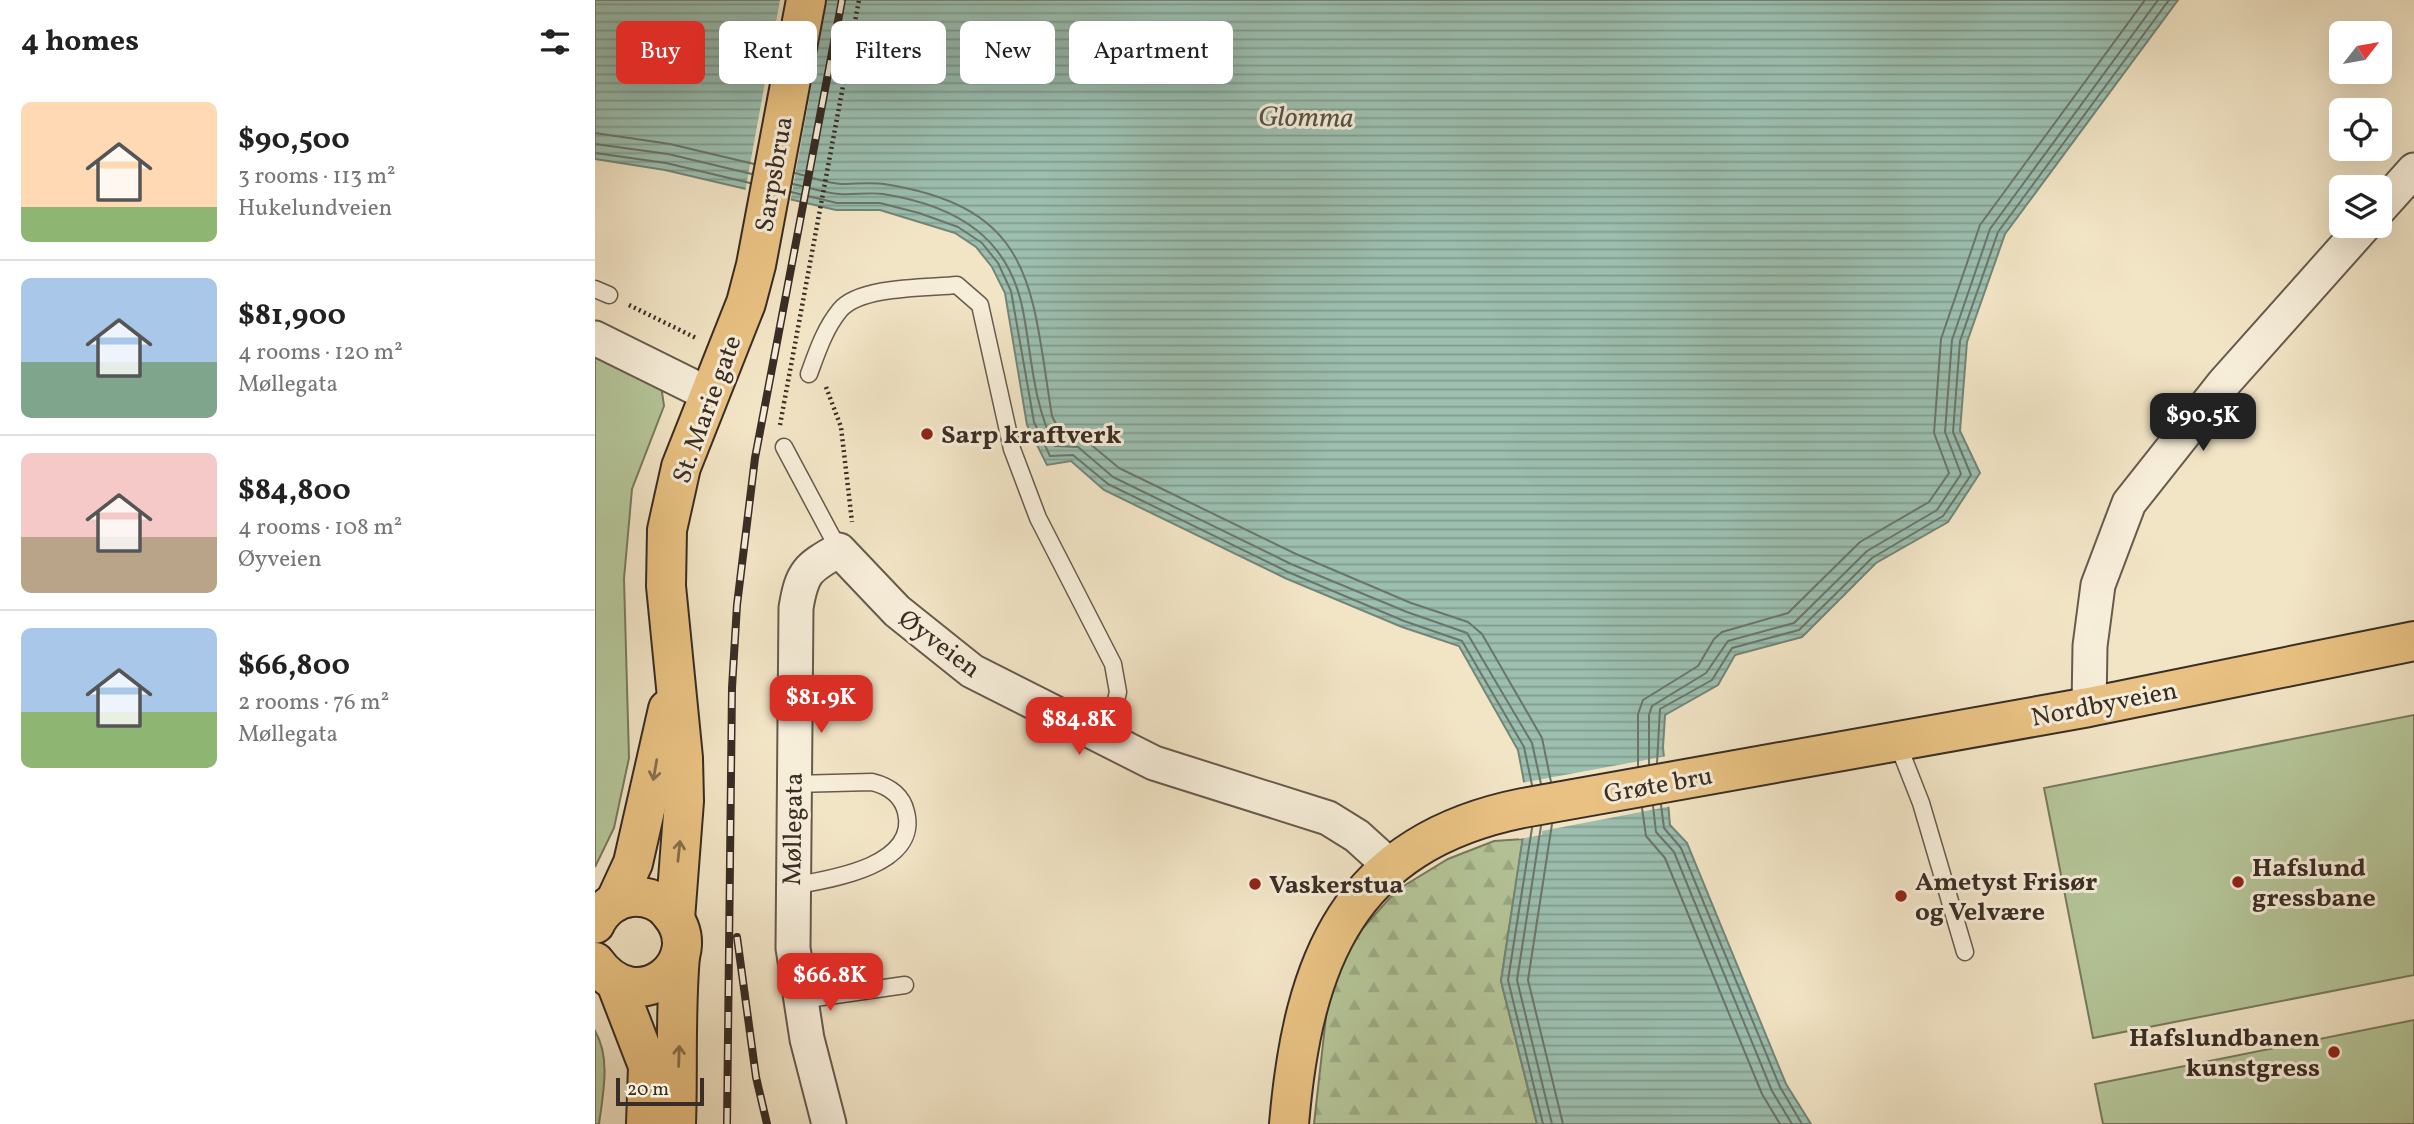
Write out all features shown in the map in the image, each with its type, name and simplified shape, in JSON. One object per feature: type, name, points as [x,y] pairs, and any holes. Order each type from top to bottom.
[{"type":"main road","name":"Sarpsbrua","points":[[757,265],[806,0]]},
{"type":"main road","name":"St. Marie gate","points":[[676,1124],[679,1045],[676,1002],[684,758],[666,586],[667,530],[681,467],[746,303],[757,265]]},
{"type":"main road","name":"Nordbyveien","points":[[1794,760],[2089,707],[2414,641]]},
{"type":"main road","name":"St. Marie gate","points":[[603,911],[633,863],[675,680]]},
{"type":"main road","name":"Grøte bru","points":[[1390,866],[1418,847],[1464,825],[1523,808],[1794,760]]},
{"type":"main road","points":[[1289,1124],[1300,1040],[1322,958],[1356,903],[1390,866]]},
{"type":"main road","points":[[602,973],[630,988],[655,984],[666,977],[678,937],[655,901],[641,897],[603,911]]},
{"type":"main road","points":[[602,973],[647,1066],[646,1124]]},
{"type":"street","points":[[2392,195],[2414,170]]},
{"type":"street","points":[[2089,707],[2090,646],[2098,585],[2129,503],[2224,383],[2353,238]]},
{"type":"street","points":[[595,338],[710,395]]},
{"type":"street","name":"Øyveien","points":[[839,550],[897,611],[972,671],[1154,763],[1328,818],[1357,836],[1390,866]]},
{"type":"street","name":"Møllegata","points":[[829,1124],[807,1039],[793,948],[791,886],[796,608],[800,583],[809,567],[839,550]]},
{"type":"lane","points":[[809,374],[832,321],[842,307],[861,295],[957,285],[980,305],[1011,449],[1038,518],[1113,664],[1118,692],[1106,741]]},
{"type":"lane","name":"Øyveien","points":[[784,447],[839,550]]},
{"type":"lane","points":[[1897,742],[1921,803],[1965,952]]},
{"type":"lane","points":[[791,886],[846,876],[872,867],[891,852],[903,837],[908,819],[904,804],[884,785],[872,782],[793,784]]},
{"type":"lane","points":[[801,1000],[905,985]]},
{"type":"path","points":[[784,403],[859,0]]},
{"type":"path","points":[[602,292],[703,341]]},
{"type":"path","points":[[809,374],[826,388],[841,427],[853,519],[851,538],[839,550]]},
{"type":"green space","points":[[595,355],[629,374],[661,385],[664,406],[632,489],[624,579],[629,758],[614,828],[595,867]]},
{"type":"green space","name":"Hafslund gressbane","points":[[2414,715],[2414,975],[2093,1038],[2044,788]]},
{"type":"green space","points":[[1523,839],[1501,981],[1537,1124],[1314,1124],[1330,981],[1363,928],[1397,890],[1448,859],[1494,841]]},
{"type":"green space","name":"Hafslundbanen kunstgress","points":[[2414,1020],[2414,1124],[2103,1124],[2095,1084]]},
{"type":"green space","points":[[595,1031],[604,1064],[599,1124],[595,1124]]},
{"type":"water","name":"Glomma","points":[[595,0],[2178,0],[2005,234],[1967,342],[1960,431],[1980,473],[1948,522],[1876,563],[1802,637],[1735,655],[1718,685],[1665,715],[1663,747],[1670,825],[1687,843],[1786,1084],[1811,1124],[1537,1124],[1501,981],[1528,803],[1518,750],[1459,646],[1402,627],[1285,578],[1104,490],[1071,461],[1047,465],[1027,425],[1005,293],[992,267],[976,247],[955,233],[880,210],[836,210],[665,170],[595,159]]},
{"type":"pier","points":[[780,0],[827,0],[817,55],[817,21],[776,21]]},
{"type":"pier","points":[[765,84],[812,84],[790,203],[745,192]]},
{"type":"pier","points":[[1667,756],[1672,806],[1542,831],[1542,835],[1519,839],[1525,803],[1521,783]]},
{"type":"railway","points":[[727,1124],[732,688],[737,605],[755,458],[842,0]]},
{"type":"railway","points":[[737,937],[756,1077],[767,1124]]},
{"type":"place","name":"Sarp kraftverk","points":[[927,434]]},
{"type":"place","name":"Hafslund gressbane","points":[[2238,882]]},
{"type":"place","name":"Vaskerstua","points":[[1255,884]]},
{"type":"place","name":"Ametyst Frisør og Velvære","points":[[1901,896]]},
{"type":"place","name":"Hafslundbanen kunstgress","points":[[2334,1052]]}]
